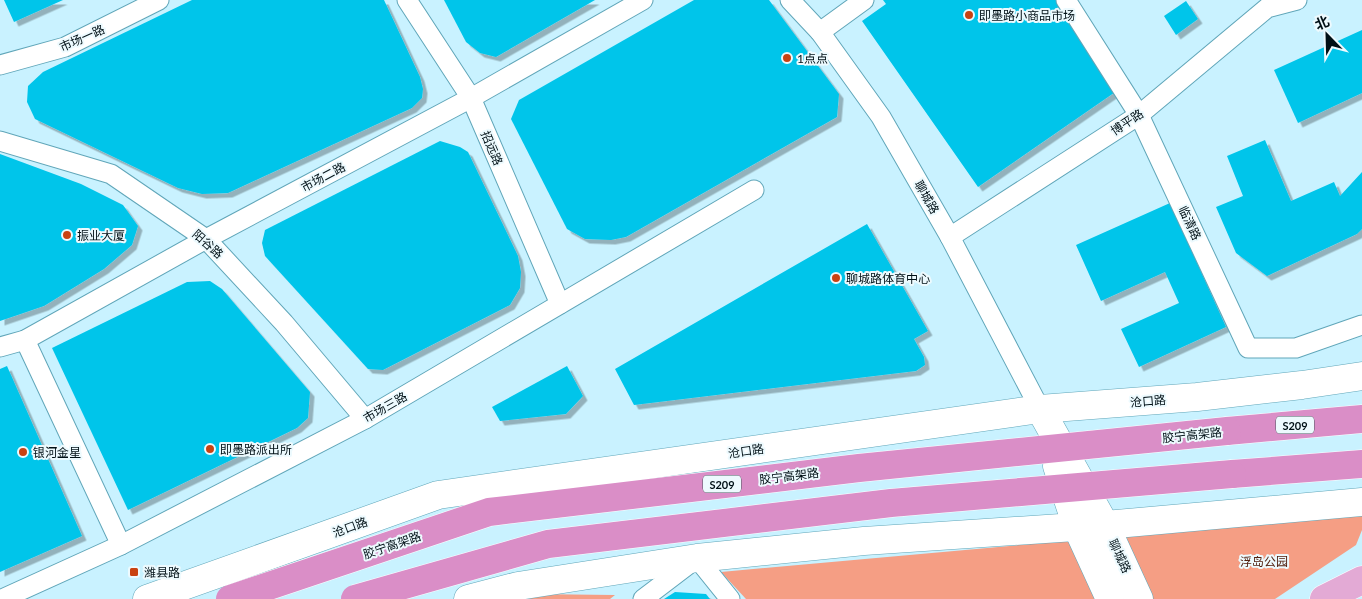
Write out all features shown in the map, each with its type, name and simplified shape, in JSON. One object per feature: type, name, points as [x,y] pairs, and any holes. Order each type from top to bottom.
[{"type":"highway","name":"胶宁高架路","points":[[230,599],[489,512],[859,468],[1362,419]]},
{"type":"highway","points":[[355,599],[548,544],[892,503],[1362,464]]},
{"type":"main road","name":"沧口路","points":[[147,599],[438,495],[1040,409],[1206,396],[1362,376]]},
{"type":"main road","name":"聊城路","points":[[1040,409],[1106,525],[1139,599]]},
{"type":"main road","name":"聊城路","points":[[1040,409],[1076,527],[1110,599]]},
{"type":"main road","points":[[468,599],[518,586],[697,558],[864,541],[1106,525],[1362,502]]},
{"type":"main road","points":[[1324,599],[1362,580]]},
{"type":"street","name":"市场一路","points":[[0,65],[65,47],[159,0]]},
{"type":"street","name":"招远路","points":[[407,0],[471,98],[560,304]]},
{"type":"street","name":"市场二路","points":[[0,347],[25,340],[206,239],[471,98],[643,0]]},
{"type":"street","name":"聊城路","points":[[790,0],[820,32],[882,117],[950,237],[1040,409]]},
{"type":"street","points":[[820,32],[864,0]]},
{"type":"street","name":"临清路","points":[[1066,0],[1139,115],[1248,348],[1296,348],[1362,325]]},
{"type":"street","name":"博平路","points":[[950,237],[1139,115],[1268,8],[1297,0]]},
{"type":"street","name":"阳谷路","points":[[0,140],[111,174],[206,239],[284,323],[365,419]]},
{"type":"street","name":"市场三路","points":[[2,599],[122,546],[365,419],[754,190]]},
{"type":"street","points":[[25,340],[122,546]]},
{"type":"street","points":[[643,599],[697,558],[730,599]]},
{"type":"green space","name":"浮岛公园","points":[[1362,514],[1362,530],[1356,545],[1275,599],[746,599],[721,572]]},
{"type":"green space","points":[[528,594],[615,595],[610,599],[510,599]]},
{"type":"building","points":[[4,0],[63,0],[14,22]]},
{"type":"building","points":[[192,0],[384,0],[420,77],[423,89],[422,98],[412,108],[228,193],[202,194],[178,188],[35,119],[27,102],[28,86],[43,72]]},
{"type":"building","points":[[444,0],[595,0],[496,57],[480,53],[466,42]]},
{"type":"building","points":[[694,0],[769,0],[839,94],[837,117],[626,237],[611,240],[585,239],[567,229],[511,119],[519,100]]},
{"type":"building","points":[[883,0],[1059,0],[1121,88],[978,187],[862,21],[886,4]]},
{"type":"building","points":[[1186,1],[1198,19],[1176,35],[1164,16]]},
{"type":"building","points":[[1362,30],[1362,93],[1298,123],[1274,70]]},
{"type":"building","points":[[1265,140],[1291,201],[1334,182],[1340,196],[1362,172],[1362,229],[1357,234],[1267,276],[1236,253],[1216,207],[1243,196],[1227,156]]},
{"type":"building","points":[[440,141],[460,147],[468,152],[518,256],[521,272],[520,288],[510,305],[383,370],[368,369],[265,256],[262,243],[265,230]]},
{"type":"building","name":"振业大厦","points":[[0,154],[81,184],[123,205],[138,226],[132,245],[104,269],[44,306],[0,321]]},
{"type":"building","points":[[1170,203],[1226,327],[1139,367],[1121,329],[1179,303],[1165,272],[1101,301],[1076,245]]},
{"type":"building","name":"聊城路体育中心","points":[[867,224],[928,331],[914,339],[924,357],[925,365],[916,371],[634,405],[615,369]]},
{"type":"building","points":[[210,281],[222,289],[310,392],[308,418],[297,428],[128,510],[52,348],[187,282]]},
{"type":"building","name":"银河金星","points":[[7,366],[82,536],[0,572],[0,369]]},
{"type":"building","points":[[567,366],[583,396],[566,414],[500,421],[492,407]]},
{"type":"building","points":[[675,592],[706,594],[710,599],[664,599]]},
{"type":"place","name":"即墨路小商品市场","points":[[969,15]]},
{"type":"place","name":"1点点","points":[[787,58]]},
{"type":"place","name":"振业大厦","points":[[67,235]]},
{"type":"place","name":"聊城路体育中心","points":[[836,278]]},
{"type":"place","name":"即墨路派出所","points":[[210,449]]},
{"type":"place","name":"银河金星","points":[[23,452]]},
{"type":"place","name":"潍县路","points":[[134,572]]}]
